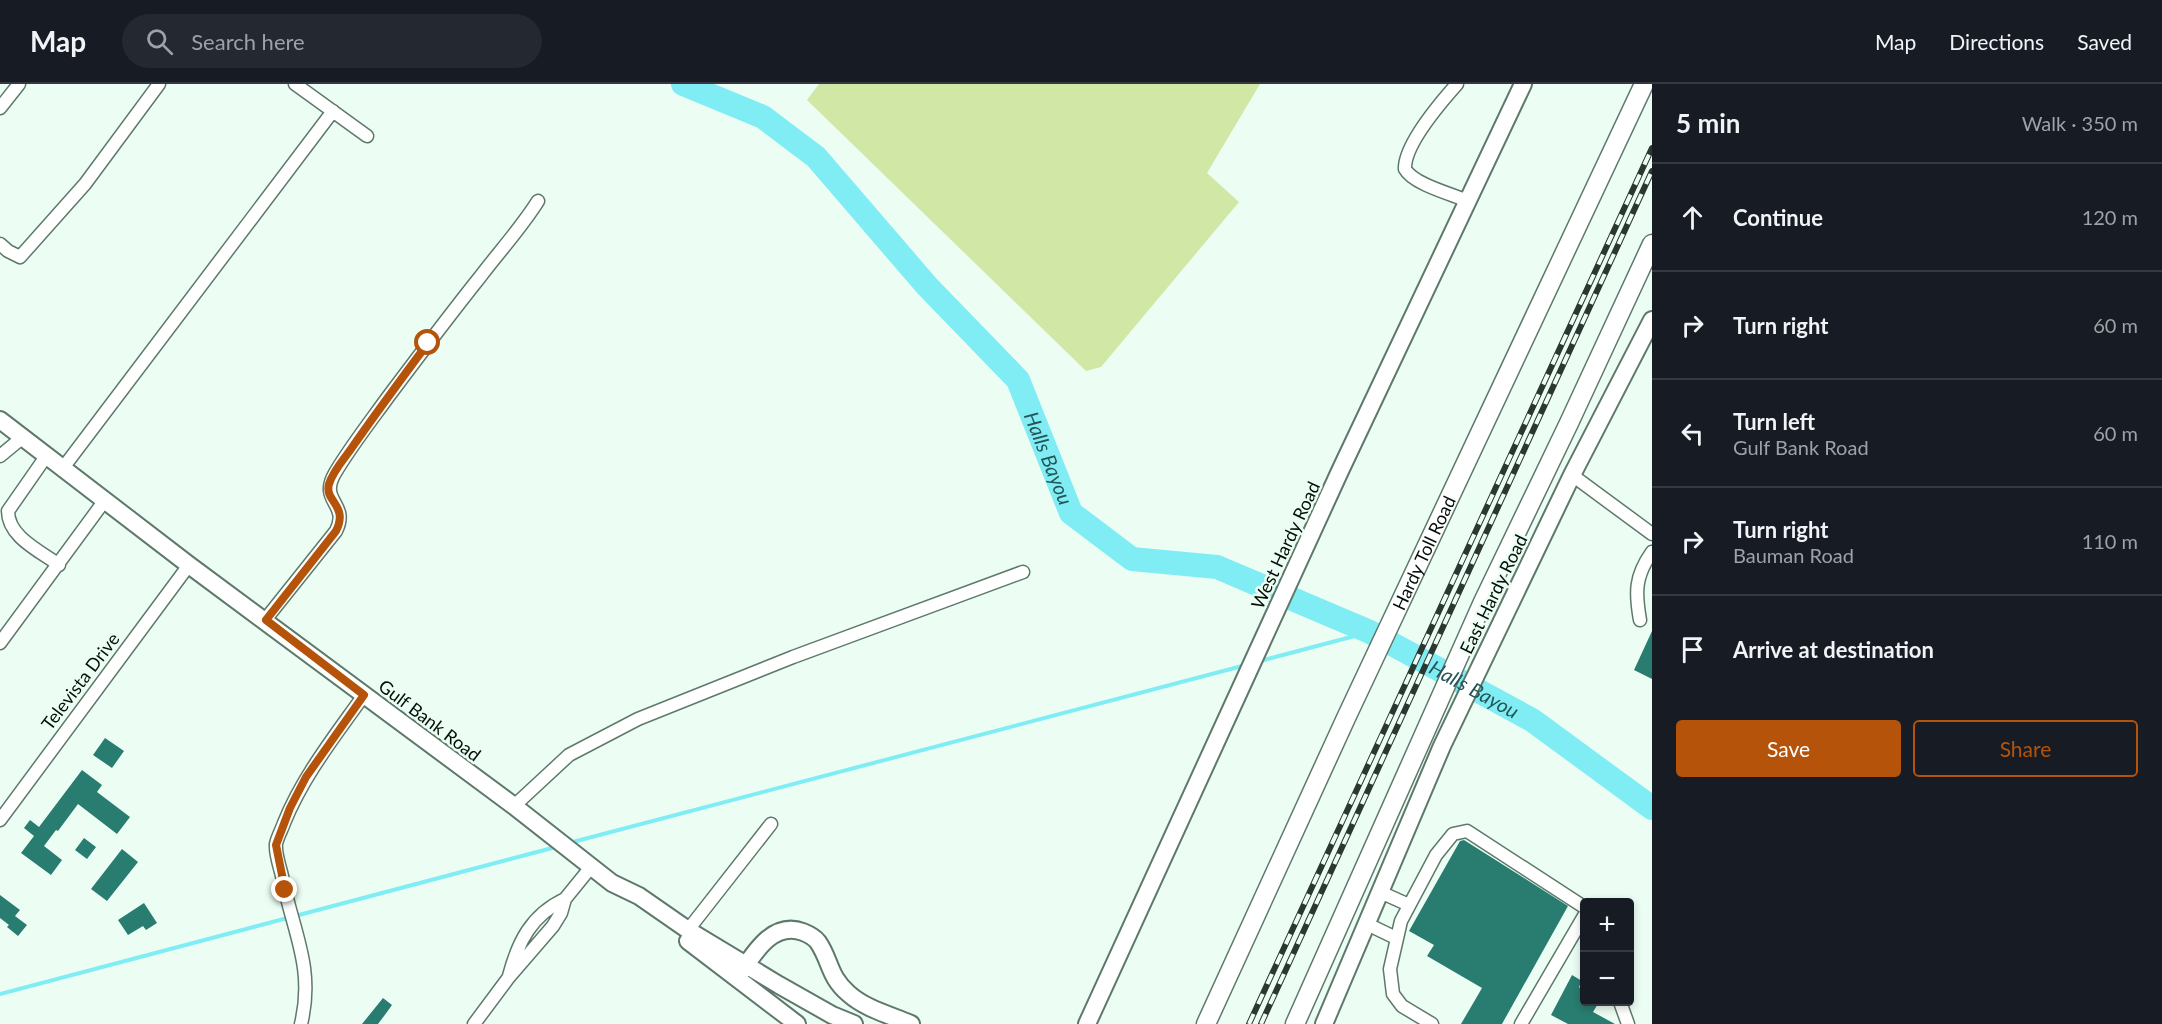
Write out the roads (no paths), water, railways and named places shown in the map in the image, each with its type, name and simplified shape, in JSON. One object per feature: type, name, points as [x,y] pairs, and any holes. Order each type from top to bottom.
[{"type":"highway","name":"Hardy Toll Road","points":[[1206,1024],[1346,718],[1644,84]]},
{"type":"highway","points":[[1295,1024],[1483,602],[1652,244]]},
{"type":"highway","points":[[1569,423],[1652,271]]},
{"type":"main road","name":"West Hardy Road","points":[[1087,1024],[1340,471],[1523,84]]},
{"type":"main road","name":"East Hardy Road","points":[[1324,1024],[1442,746],[1572,475],[1652,320]]},
{"type":"main road","name":"Gulf Bank Road","points":[[0,420],[189,565],[514,806],[612,883],[639,896],[742,972],[778,985],[832,1015],[854,1024]]},
{"type":"main road","points":[[612,883],[742,972],[797,1024]]},
{"type":"main road","points":[[742,972],[760,946],[775,933],[786,930],[807,933],[817,941],[831,973],[849,994],[862,1004],[911,1024]]},
{"type":"street","points":[[0,108],[19,84]]},
{"type":"street","points":[[0,244],[20,257],[85,184],[159,84]]},
{"type":"street","points":[[295,84],[367,136]]},
{"type":"street","points":[[1457,84],[1420,130],[1409,152],[1405,169],[1407,174],[1417,180],[1468,201]]},
{"type":"street","points":[[63,468],[333,111]]},
{"type":"street","points":[[266,620],[336,531],[341,520],[338,507],[330,497],[328,486],[335,473],[428,343],[538,201]]},
{"type":"street","points":[[0,456],[23,437]]},
{"type":"street","points":[[47,455],[12,504],[8,511],[8,519],[14,532],[59,566]]},
{"type":"street","points":[[1572,475],[1652,534]]},
{"type":"street","points":[[0,643],[59,566],[105,500]]},
{"type":"street","points":[[1640,620],[1635,595],[1641,572],[1652,552]]},
{"type":"street","name":"Televista Drive","points":[[0,820],[189,565]]},
{"type":"street","points":[[514,806],[569,755],[638,719],[793,657],[1023,572]]},
{"type":"street","points":[[301,1024],[307,981],[276,845],[290,808],[306,777],[364,695]]},
{"type":"street","points":[[688,930],[771,824]]},
{"type":"street","points":[[1432,1024],[1402,1006],[1393,994],[1390,969],[1401,921],[1441,847],[1453,834],[1467,831],[1580,904]]},
{"type":"street","points":[[474,1024],[509,977],[515,955],[525,935],[541,914],[552,905],[565,899],[587,863]]},
{"type":"street","points":[[1380,892],[1409,905]]},
{"type":"street","points":[[1521,1024],[1580,923]]},
{"type":"street","points":[[1367,924],[1396,938]]},
{"type":"street","points":[[1621,1006],[1628,1024]]},
{"type":"waterway","name":"Halls Bayou","points":[[683,84],[763,117],[816,157],[927,286],[1018,380],[1071,513],[1132,559],[1217,567],[1370,632],[1532,720],[1652,808]]},
{"type":"waterway","points":[[1260,661],[1370,632]]},
{"type":"waterway","points":[[569,843],[1246,665]]},
{"type":"waterway","points":[[0,994],[556,847]]},
{"type":"railway","points":[[1249,1024],[1652,148]]},
{"type":"railway","points":[[1261,1024],[1652,171]]}]
